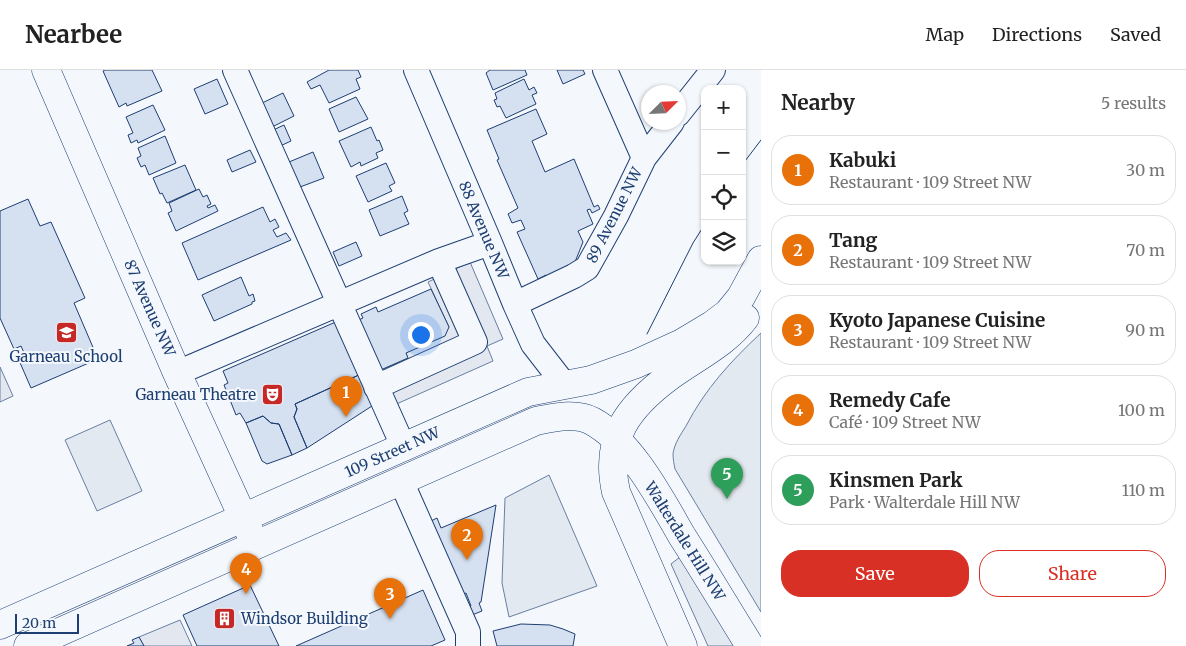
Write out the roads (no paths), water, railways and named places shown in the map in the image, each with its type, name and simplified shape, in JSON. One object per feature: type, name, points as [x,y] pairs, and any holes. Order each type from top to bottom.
[{"type":"main road","name":"87 Avenue NW","points":[[46,70],[178,373],[256,546]]},
{"type":"main road","name":"109 Street NW","points":[[0,625],[528,392],[590,380],[636,364],[682,343],[728,313],[741,297],[761,260]]},
{"type":"main road","points":[[683,646],[616,492],[612,475],[616,439],[634,408],[670,376],[707,353],[737,329],[761,296]]},
{"type":"main road","name":"109 Street NW","points":[[28,646],[536,421],[559,416],[591,420],[616,439]]},
{"type":"main road","name":"Walterdale Hill NW","points":[[616,439],[651,484],[750,646]]},
{"type":"street","points":[[235,70],[403,446]]},
{"type":"street","name":"88 Avenue NW","points":[[416,70],[533,344],[564,384]]},
{"type":"street","points":[[605,70],[644,158]]},
{"type":"street","points":[[686,104],[713,70]]},
{"type":"street","name":"89 Avenue NW","points":[[515,304],[587,268],[616,216],[644,158],[666,130]]},
{"type":"street","points":[[178,373],[439,261],[490,243]]},
{"type":"street","points":[[376,387],[475,342],[439,261]]},
{"type":"street","points":[[401,481],[468,632],[462,644]]},
{"type":"tram line","points":[[746,160],[761,140]]},
{"type":"tram line","points":[[647,334],[701,230]]},
{"type":"place","name":"Garneau School","points":[[66,333]]},
{"type":"place","name":"Garneau Theatre","points":[[272,394]]},
{"type":"place","name":"Kabuki","points":[[346,417]]},
{"type":"place","name":"Kinsmen Park","points":[[727,499]]},
{"type":"place","name":"Tang","points":[[467,560]]},
{"type":"place","name":"Remedy Cafe","points":[[246,594]]},
{"type":"place","name":"Windsor Building","points":[[225,618]]},
{"type":"place","name":"Kyoto Japanese Cuisine","points":[[390,619]]}]
